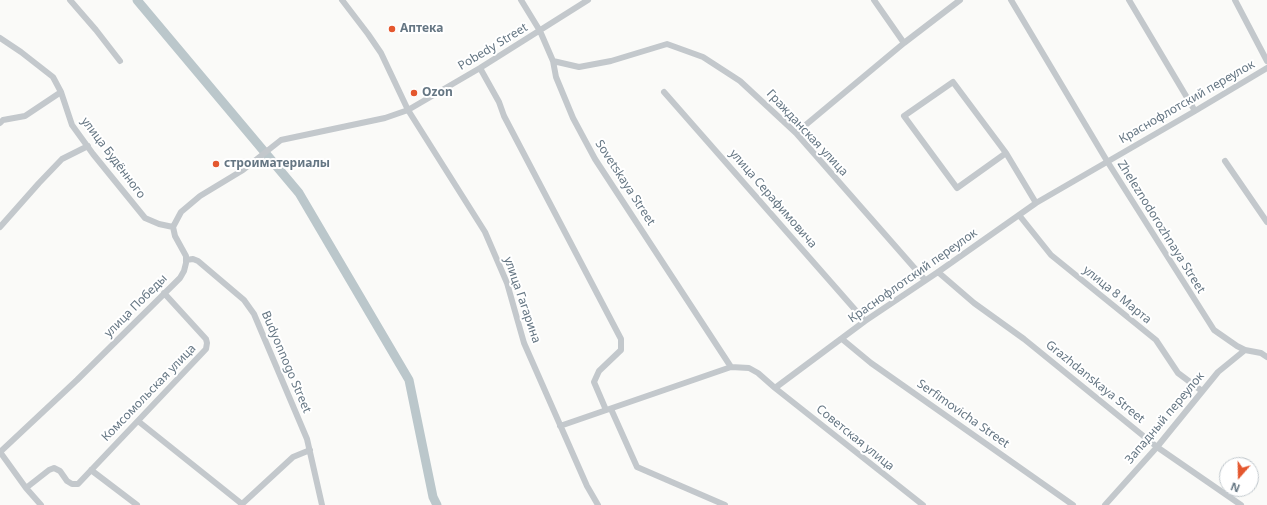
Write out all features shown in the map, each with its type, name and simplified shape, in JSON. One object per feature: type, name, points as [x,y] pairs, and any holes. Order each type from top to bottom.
[{"type":"street","points":[[70,0],[96,30],[120,62]]},
{"type":"street","name":"улица Гагарина","points":[[342,0],[381,53],[408,110],[485,232],[507,283],[524,343],[587,486],[598,505]]},
{"type":"street","name":"Sovetskaya Street","points":[[521,0],[540,31],[553,61],[556,77],[573,118],[594,159],[731,367]]},
{"type":"street","name":"Pobedy Street","points":[[408,110],[480,68],[588,0]]},
{"type":"street","points":[[874,0],[904,43]]},
{"type":"street","points":[[796,133],[904,43],[960,0]]},
{"type":"street","name":"Zheleznodorozhnaya Street","points":[[1011,0],[1107,161],[1214,330],[1245,350],[1264,355]]},
{"type":"street","points":[[1129,0],[1195,111]]},
{"type":"street","points":[[1235,0],[1267,61]]},
{"type":"street","name":"улица Будённого","points":[[0,38],[21,52],[52,77],[61,92],[72,125],[93,154],[145,218],[159,224],[173,227]]},
{"type":"street","name":"Гражданская улица","points":[[553,61],[579,67],[611,61],[667,44],[703,57],[740,81],[796,133],[925,280]]},
{"type":"street","points":[[480,68],[621,339],[621,350],[599,371],[594,382],[637,467],[725,505]]},
{"type":"street","name":"Краснофлотский переулок","points":[[774,388],[865,321],[1036,203],[1267,68]]},
{"type":"street","points":[[1006,153],[957,188],[904,116],[953,82],[1006,153],[1036,203]]},
{"type":"street","points":[[1,120],[25,116],[61,92]]},
{"type":"street","name":"улица Серафимовича","points":[[664,92],[865,321]]},
{"type":"street","points":[[186,260],[186,256],[175,236],[173,227],[180,212],[196,200],[244,170],[281,140],[385,118],[408,110]]},
{"type":"street","points":[[0,227],[62,159],[88,146]]},
{"type":"street","points":[[1225,161],[1267,222]]},
{"type":"street","name":"улица 8 Марта","points":[[1019,216],[1051,255],[1156,340],[1178,373],[1202,391]]},
{"type":"street","name":"Budyonnogo Street","points":[[186,260],[192,259],[198,261],[244,300],[254,314],[307,439],[322,505]]},
{"type":"street","name":"улица Победы","points":[[0,452],[77,380],[180,278],[184,271],[186,260]]},
{"type":"street","name":"Grazhdanskaya Street","points":[[938,272],[974,302],[1024,339],[1157,447],[1242,505]]},
{"type":"street","name":"Комсомольская улица","points":[[26,488],[49,470],[54,468],[60,471],[67,481],[72,484],[78,484],[206,349],[206,339],[164,293]]},
{"type":"street","name":"Serfimovicha Street","points":[[842,339],[871,363],[1073,505]]},
{"type":"street","points":[[1264,355],[1267,349]]},
{"type":"street","name":"Западный переулок","points":[[1106,505],[1157,447],[1218,372],[1245,350]]},
{"type":"street","points":[[560,426],[731,367],[749,368],[758,373],[774,388]]},
{"type":"street","name":"Советская улица","points":[[774,388],[923,505]]},
{"type":"street","points":[[138,421],[242,505],[293,457],[310,450]]},
{"type":"street","points":[[0,452],[40,505]]},
{"type":"street","points":[[91,470],[137,505]]},
{"type":"waterway","points":[[137,0],[299,193],[409,380],[433,497],[437,505]]},
{"type":"place","name":"Аптека","points":[[392,29]]},
{"type":"place","name":"Ozon","points":[[414,93]]},
{"type":"place","name":"строиматериалы","points":[[216,164]]}]
